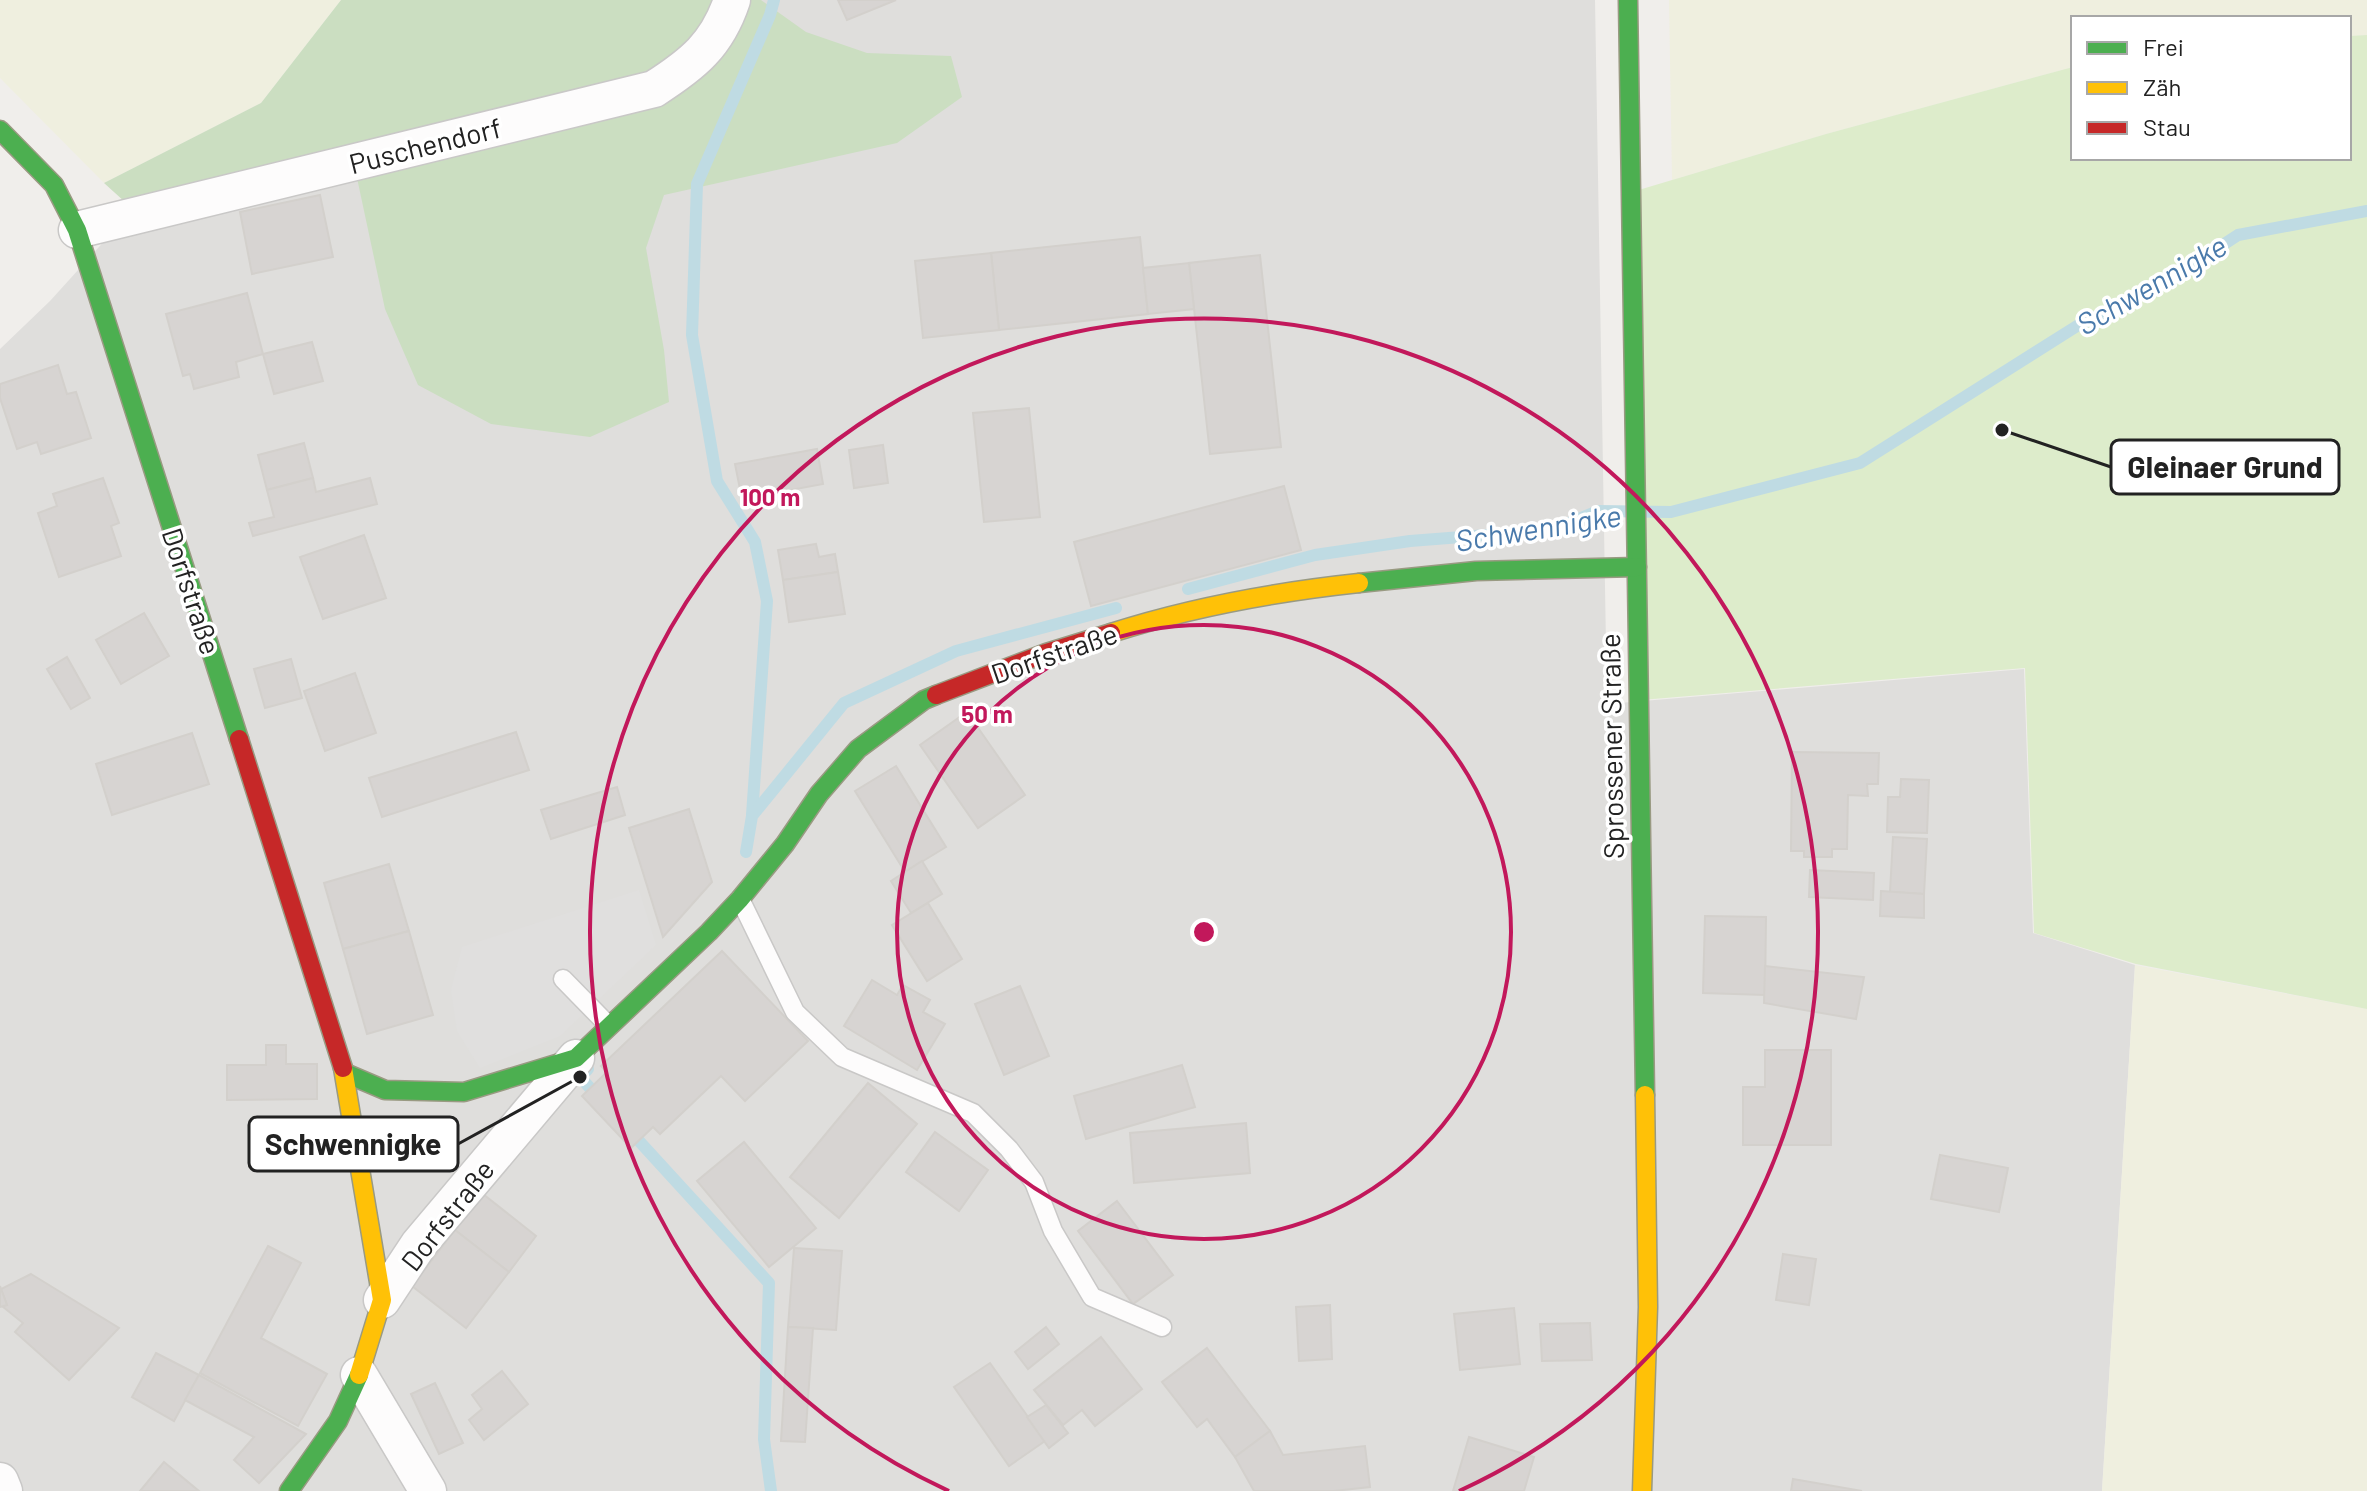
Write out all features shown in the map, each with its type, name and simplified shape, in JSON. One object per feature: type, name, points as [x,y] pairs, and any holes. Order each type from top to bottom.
[{"type":"street","name":"Puschendorf","points":[[77,230],[654,89],[689,67],[723,27],[732,0]]},
{"type":"street","name":"Sprossener Straße","points":[[1628,0],[1648,1307],[1642,1491]]},
{"type":"street","name":"Dorfstraße","points":[[0,130],[54,185],[77,230],[345,1073],[382,1300]]},
{"type":"street","name":"Dorfstraße","points":[[289,1491],[338,1421],[359,1375],[382,1300],[419,1244],[576,1058],[740,899],[785,844],[819,794],[858,749],[924,700],[1046,653],[1160,617],[1283,591],[1476,571],[1637,567]]},
{"type":"street","name":"Dorfstraße","points":[[345,1073],[385,1090],[464,1092],[576,1058]]},
{"type":"street","points":[[359,1375],[416,1488]]},
{"type":"street","points":[[0,1481],[4,1491]]},
{"type":"lane","points":[[740,899],[795,1012],[842,1057],[973,1113],[1009,1149],[1034,1182],[1053,1231],[1092,1297],[1162,1327]]},
{"type":"lane","points":[[563,979],[609,1026]]},
{"type":"shaded area","points":[[746,0],[1595,0],[1607,704],[2024,669],[2033,933],[2135,965],[2102,1491],[0,1491],[0,349],[50,301],[108,237]]},
{"type":"shaded area","points":[[639,890],[656,945],[560,1036],[480,1068],[457,1031],[451,990],[462,947]]},
{"type":"green space","points":[[0,0],[341,0],[261,103],[104,183],[0,78]]},
{"type":"green space","points":[[341,0],[761,0],[806,32],[867,53],[951,56],[962,97],[897,143],[664,195],[646,248],[664,350],[669,402],[590,437],[491,424],[418,385],[385,309],[357,178],[358,142],[125,202],[104,183],[261,103]]},
{"type":"green space","points":[[1669,0],[2367,0],[2367,35],[2351,36],[2351,16],[2071,16],[2071,68],[1826,134],[1672,180]]},
{"type":"green space","points":[[2367,35],[2367,1009],[2136,964],[2034,933],[2025,668],[1641,700],[1632,192],[1826,134],[2071,68],[2071,160],[2351,160],[2351,36]]},
{"type":"green space","points":[[2135,965],[2367,1009],[2367,1491],[2102,1491]]},
{"type":"building","points":[[838,0],[896,0],[847,20]]},
{"type":"building","points":[[320,195],[333,257],[252,274],[240,212]]},
{"type":"building","points":[[1140,237],[1148,314],[999,330],[991,253]]},
{"type":"building","points":[[991,253],[999,330],[923,338],[915,261]]},
{"type":"building","points":[[1260,255],[1281,447],[1210,454],[1189,263]]},
{"type":"building","points":[[1189,263],[1194,309],[1148,314],[1143,268]]},
{"type":"building","points":[[247,293],[263,354],[236,362],[239,377],[194,389],[190,374],[183,376],[166,314]]},
{"type":"building","points":[[312,342],[323,381],[274,394],[263,354]]},
{"type":"building","points":[[58,365],[67,394],[76,392],[91,438],[41,454],[37,442],[17,449],[0,398],[0,384]]},
{"type":"building","points":[[1029,408],[1040,517],[984,522],[973,413]]},
{"type":"building","points":[[304,443],[313,478],[267,490],[258,455]]},
{"type":"building","points":[[883,445],[888,483],[854,488],[849,450]]},
{"type":"building","points":[[817,449],[823,484],[742,499],[735,464]]},
{"type":"building","points":[[103,478],[119,523],[111,526],[121,556],[59,577],[38,513],[57,506],[53,494]]},
{"type":"building","points":[[313,478],[316,492],[370,478],[377,504],[253,536],[249,523],[274,517],[267,490]]},
{"type":"building","points":[[1284,486],[1301,550],[1091,606],[1074,542]]},
{"type":"building","points":[[364,535],[386,598],[323,619],[300,557]]},
{"type":"building","points":[[816,544],[819,557],[835,554],[838,572],[783,580],[778,550]]},
{"type":"building","points":[[838,572],[845,614],[789,622],[783,580]]},
{"type":"building","points":[[144,613],[169,656],[121,684],[96,640]]},
{"type":"building","points":[[67,657],[90,698],[71,709],[47,669]]},
{"type":"building","points":[[291,659],[302,698],[265,708],[254,669]]},
{"type":"building","points":[[355,673],[376,733],[325,751],[304,691]]},
{"type":"building","points":[[967,712],[1025,795],[978,828],[920,745]]},
{"type":"building","points":[[516,732],[529,770],[382,817],[369,778]]},
{"type":"building","points":[[192,733],[209,784],[112,815],[96,764]]},
{"type":"building","points":[[1792,752],[1879,753],[1878,784],[1867,784],[1868,796],[1848,795],[1847,849],[1832,849],[1832,857],[1804,857],[1804,851],[1791,851]]},
{"type":"building","points":[[896,766],[946,847],[905,872],[855,791]]},
{"type":"building","points":[[1901,779],[1929,780],[1927,833],[1887,832],[1888,797],[1900,797]]},
{"type":"building","points":[[617,787],[625,815],[551,839],[541,810]]},
{"type":"building","points":[[689,809],[712,882],[663,937],[629,828]]},
{"type":"building","points":[[1893,837],[1927,839],[1924,894],[1890,892]]},
{"type":"building","points":[[922,861],[942,894],[911,913],[891,881]]},
{"type":"building","points":[[389,864],[409,931],[343,949],[324,883]]},
{"type":"building","points":[[1810,870],[1874,873],[1873,900],[1809,897]]},
{"type":"building","points":[[1881,891],[1924,894],[1924,918],[1880,916]]},
{"type":"building","points":[[928,903],[962,959],[927,981],[892,925]]},
{"type":"building","points":[[1705,916],[1766,917],[1765,995],[1703,993]]},
{"type":"building","points":[[409,931],[433,1015],[367,1034],[343,949]]},
{"type":"building","points":[[722,951],[808,1041],[745,1101],[721,1076],[660,1134],[653,1127],[631,1148],[582,1096],[607,1072],[601,1066]]},
{"type":"building","points":[[1765,966],[1864,977],[1856,1019],[1764,1003]]},
{"type":"building","points":[[872,980],[897,995],[903,985],[930,1000],[923,1012],[945,1024],[917,1070],[844,1026]]},
{"type":"building","points":[[1020,986],[1049,1056],[1004,1075],[975,1004]]},
{"type":"building","points":[[266,1045],[286,1045],[286,1064],[317,1064],[317,1099],[227,1100],[227,1065],[266,1065]]},
{"type":"building","points":[[1765,1050],[1831,1050],[1831,1145],[1743,1145],[1743,1087],[1765,1087]]},
{"type":"building","points":[[1182,1065],[1195,1107],[1086,1139],[1074,1096]]},
{"type":"building","points":[[868,1083],[917,1124],[839,1218],[790,1177]]},
{"type":"building","points":[[1246,1123],[1250,1173],[1134,1183],[1130,1133]]},
{"type":"building","points":[[935,1132],[988,1170],[959,1211],[906,1172]]},
{"type":"building","points":[[744,1142],[816,1228],[769,1267],[697,1181]]},
{"type":"building","points":[[1940,1155],[2008,1168],[1999,1212],[1931,1199]]},
{"type":"building","points":[[483,1194],[536,1236],[509,1272],[455,1230]]},
{"type":"building","points":[[1117,1201],[1173,1275],[1133,1304],[1078,1231]]},
{"type":"building","points":[[455,1230],[509,1272],[466,1328],[412,1286]]},
{"type":"building","points":[[268,1246],[301,1263],[261,1338],[327,1374],[298,1426],[200,1373]]},
{"type":"building","points":[[794,1248],[842,1251],[836,1330],[788,1327]]},
{"type":"building","points":[[1783,1254],[1816,1259],[1809,1305],[1776,1300]]},
{"type":"building","points":[[31,1274],[119,1328],[69,1380],[15,1332],[23,1323],[2,1306],[7,1305],[1,1289]]},
{"type":"building","points":[[0,1286],[7,1305],[0,1307]]},
{"type":"building","points":[[1330,1305],[1332,1359],[1299,1361],[1296,1307]]},
{"type":"building","points":[[1514,1308],[1520,1364],[1460,1370],[1454,1314]]},
{"type":"building","points":[[1590,1323],[1592,1360],[1542,1361],[1540,1324]]},
{"type":"building","points":[[788,1327],[813,1328],[805,1442],[781,1441]]},
{"type":"building","points":[[1046,1327],[1059,1344],[1028,1369],[1015,1352]]},
{"type":"building","points":[[1101,1337],[1142,1389],[1095,1426],[1082,1410],[1063,1425],[1034,1390]]},
{"type":"building","points":[[1207,1348],[1270,1431],[1235,1457],[1207,1419],[1197,1427],[1162,1382]]},
{"type":"building","points":[[156,1353],[199,1375],[174,1421],[132,1397]]},
{"type":"building","points":[[990,1363],[1045,1441],[1009,1466],[954,1387]]},
{"type":"building","points":[[502,1371],[528,1404],[484,1440],[469,1420],[482,1409],[472,1395]]},
{"type":"building","points":[[199,1375],[306,1434],[259,1483],[234,1460],[254,1437],[185,1400]]},
{"type":"building","points":[[435,1383],[463,1443],[439,1454],[411,1394]]},
{"type":"building","points":[[1046,1405],[1068,1433],[1049,1448],[1027,1417]]},
{"type":"building","points":[[1270,1431],[1283,1455],[1365,1446],[1370,1487],[1334,1491],[1254,1491],[1235,1457]]},
{"type":"building","points":[[1469,1437],[1534,1457],[1524,1491],[1453,1491]]},
{"type":"building","points":[[164,1462],[199,1491],[140,1491]]},
{"type":"building","points":[[1793,1479],[1862,1491],[1791,1491]]},
{"type":"waterway","points":[[752,815],[767,601],[755,542],[717,481],[692,335],[697,184],[774,0]]},
{"type":"waterway","name":"Schwennigke","points":[[1188,589],[1315,555],[1410,541],[1552,530],[1598,511],[1671,512],[1860,463],[2077,326],[2166,282],[2238,235],[2367,211]]},
{"type":"waterway","name":"Schwennigke","points":[[746,852],[752,816],[844,703],[956,651],[1116,608]]},
{"type":"waterway","name":"Schwennigke","points":[[588,1069],[580,1077],[590,1088]]},
{"type":"waterway","name":"Schwennigke","points":[[639,1141],[769,1283],[764,1439],[771,1491]]},
{"type":"traffic: fast","points":[[1628,0],[1645,1095]]},
{"type":"traffic: fast","points":[[0,130],[54,185],[77,230],[239,739]]},
{"type":"traffic: fast","points":[[1359,583],[1476,571],[1637,567]]},
{"type":"traffic: fast","points":[[345,1073],[385,1090],[464,1092],[576,1058],[740,899],[785,844],[819,794],[858,749],[924,700],[936,695]]},
{"type":"traffic: fast","points":[[289,1491],[338,1421],[359,1375]]},
{"type":"traffic: slow","points":[[1111,633],[1172,615],[1234,602],[1359,583]]},
{"type":"traffic: slow","points":[[343,1068],[382,1300],[359,1375]]},
{"type":"traffic: slow","points":[[1642,1491],[1648,1307],[1645,1095]]},
{"type":"traffic: jam","points":[[936,695],[1046,653],[1111,633]]},
{"type":"traffic: jam","points":[[239,739],[343,1068]]},
{"type":"place","name":"Gleinaer Grund","points":[[2002,430]]},
{"type":"place","name":"Schwennigke","points":[[580,1077]]}]
